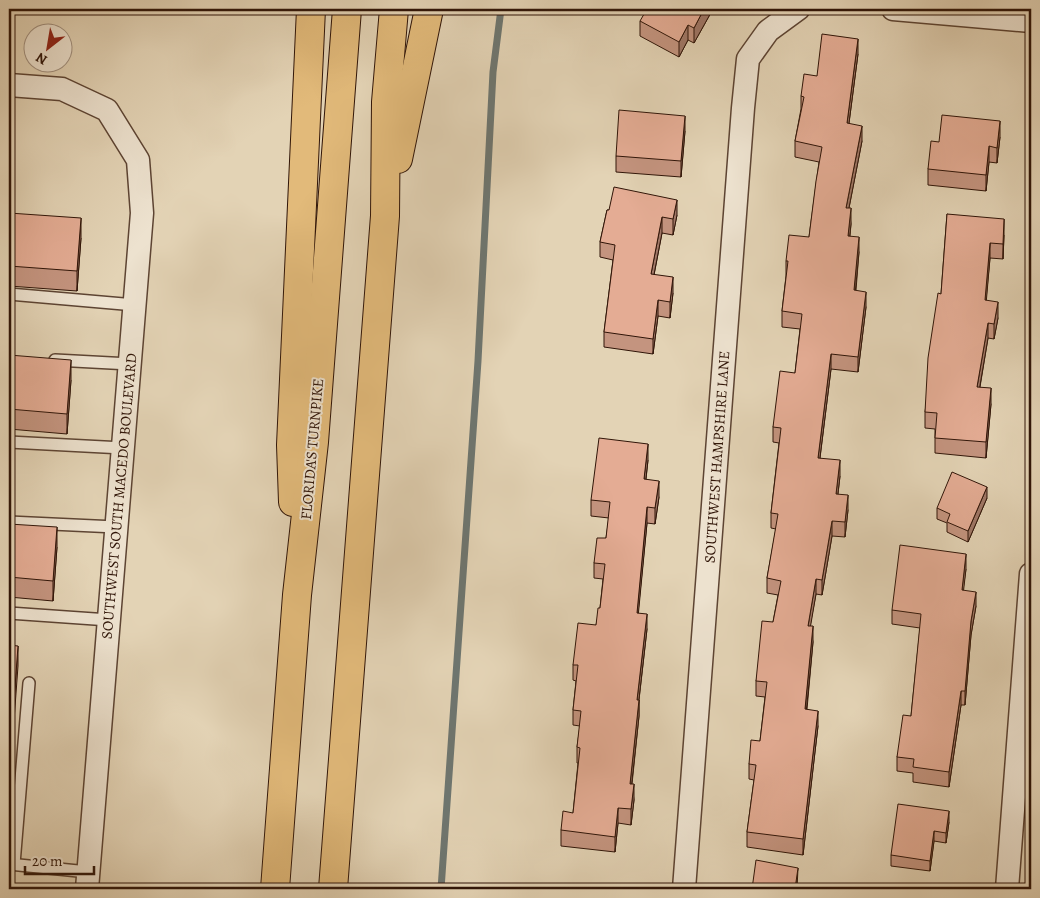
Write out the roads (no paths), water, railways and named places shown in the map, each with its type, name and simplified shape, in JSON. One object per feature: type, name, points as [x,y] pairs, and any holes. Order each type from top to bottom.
[{"type":"highway","points":[[297,595],[291,445],[311,9]]},
{"type":"highway","name":"FLORIDA'S TURNPIKE","points":[[275,889],[297,595],[314,442],[348,9]]},
{"type":"highway","points":[[333,889],[385,216],[386,102],[394,9]]},
{"type":"highway","points":[[385,216],[429,9]]},
{"type":"street","name":"SOUTHWEST HAMPSHIRE LANE","points":[[684,889],[748,59],[768,31],[798,9]]},
{"type":"street","points":[[893,9],[1031,20]]},
{"type":"street","name":"SOUTHWEST SOUTH MACEDO BOULEVARD","points":[[9,85],[62,90],[107,110],[138,160],[142,213],[87,880]]},
{"type":"street","points":[[1007,889],[1031,574]]},
{"type":"lane","points":[[9,294],[134,305]]},
{"type":"lane","points":[[46,359],[130,364]]},
{"type":"lane","points":[[9,442],[123,448]]},
{"type":"lane","points":[[9,522],[116,527]]},
{"type":"lane","points":[[9,613],[109,620]]},
{"type":"lane","points":[[29,683],[11,864],[87,880]]},
{"type":"waterway","points":[[441,889],[478,361],[493,72],[501,9]]}]
